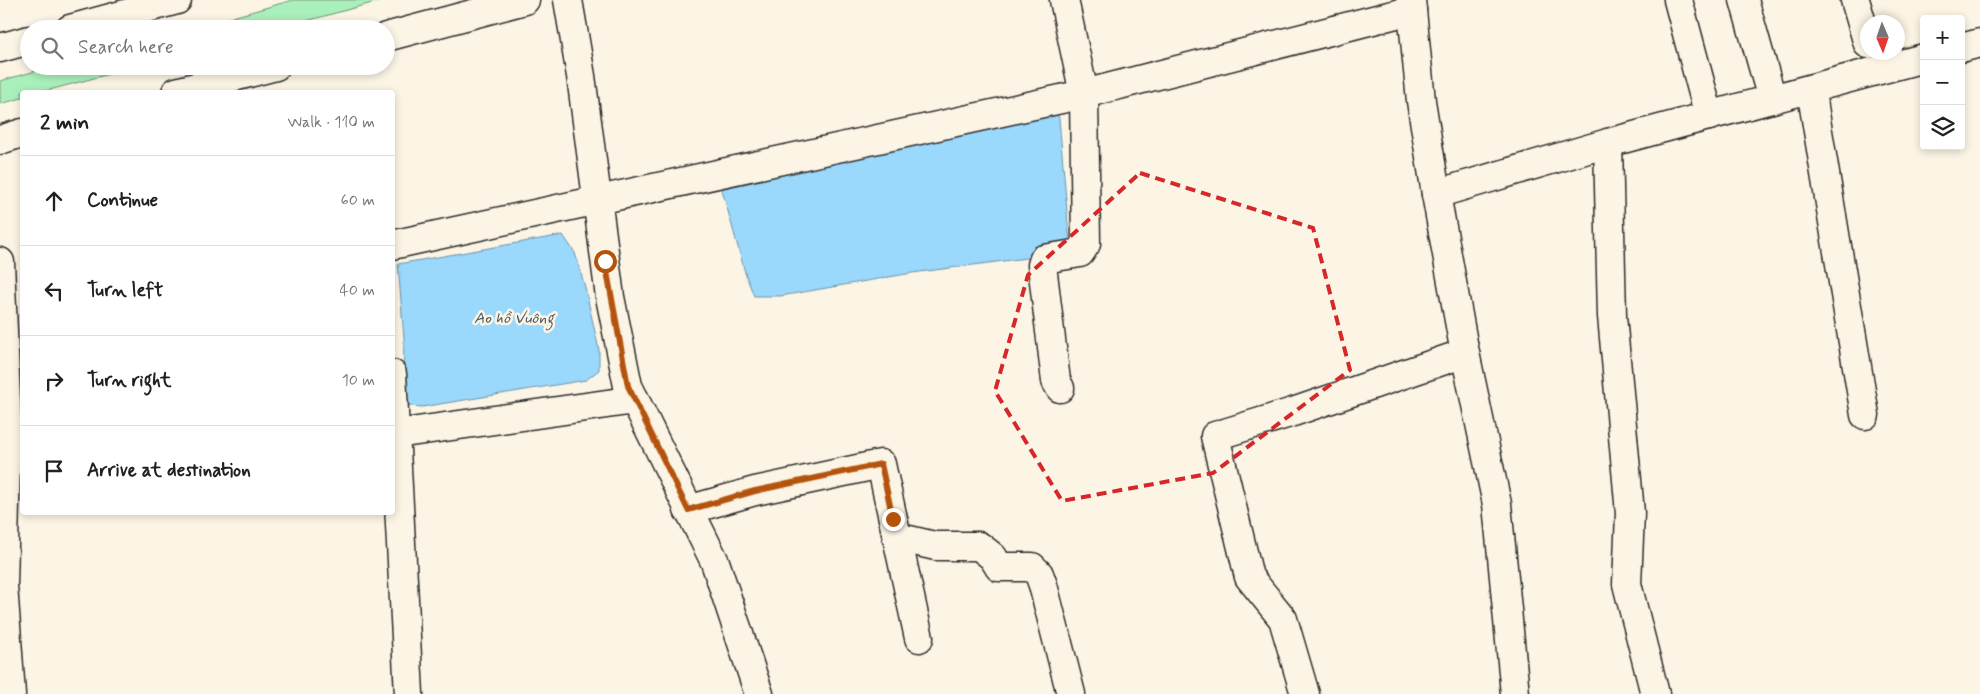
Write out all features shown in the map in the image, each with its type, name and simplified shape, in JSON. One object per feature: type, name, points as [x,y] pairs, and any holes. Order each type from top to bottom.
[{"type":"street","points":[[103,20],[177,0]]},
{"type":"street","points":[[395,35],[525,0]]},
{"type":"street","points":[[568,0],[581,76],[610,297],[628,386],[715,562],[758,694]]},
{"type":"street","points":[[1060,388],[1056,381],[1042,265],[1044,259],[1080,253],[1086,244],[1084,94],[1064,0]]},
{"type":"street","points":[[1678,0],[1709,116]]},
{"type":"street","points":[[1744,0],[1772,99]]},
{"type":"street","points":[[1855,0],[1860,17]]},
{"type":"street","points":[[395,244],[1084,94],[1412,5],[1421,101],[1436,194],[1465,353],[1497,504],[1516,694]]},
{"type":"street","points":[[0,48],[20,42]]},
{"type":"street","points":[[1965,47],[1980,43]]},
{"type":"street","points":[[1436,194],[1608,143],[1811,89],[1873,62],[1920,58]]},
{"type":"street","points":[[184,90],[241,75]]},
{"type":"street","points":[[1811,89],[1865,416]]},
{"type":"street","points":[[0,140],[20,135]]},
{"type":"street","points":[[1608,143],[1612,316],[1630,513],[1627,584],[1655,694]]},
{"type":"street","points":[[0,262],[13,331],[6,422],[3,585],[3,621],[10,694]]},
{"type":"street","points":[[1305,694],[1283,619],[1249,577],[1215,436],[1293,412],[1465,353]]},
{"type":"street","points":[[396,434],[635,400]]},
{"type":"street","points":[[395,419],[410,694]]},
{"type":"street","points":[[688,510],[755,491],[881,464],[919,638]]},
{"type":"street","points":[[897,537],[935,546],[979,546],[993,557],[999,567],[1032,567],[1039,574],[1043,584],[1071,694]]},
{"type":"highlighted area","points":[[1140,173],[1313,228],[1350,370],[1213,473],[1062,501],[995,391],[1028,275]]},
{"type":"green space","points":[[293,0],[383,0],[310,20],[222,20]]},
{"type":"green space","points":[[22,75],[105,75],[49,90],[20,90],[20,99],[0,104],[0,81]]},
{"type":"water","points":[[1050,98],[1059,118],[1070,246],[1050,255],[912,273],[781,296],[754,296],[746,276],[719,179]]},
{"type":"water","name":"Ao hồ Vuông","points":[[563,235],[575,253],[585,287],[599,350],[599,370],[586,380],[422,407],[410,406],[403,384],[404,339],[398,264]]},
{"type":"route","points":[[605,261],[610,297],[628,386],[688,510],[755,491],[881,464],[893,519]]}]
